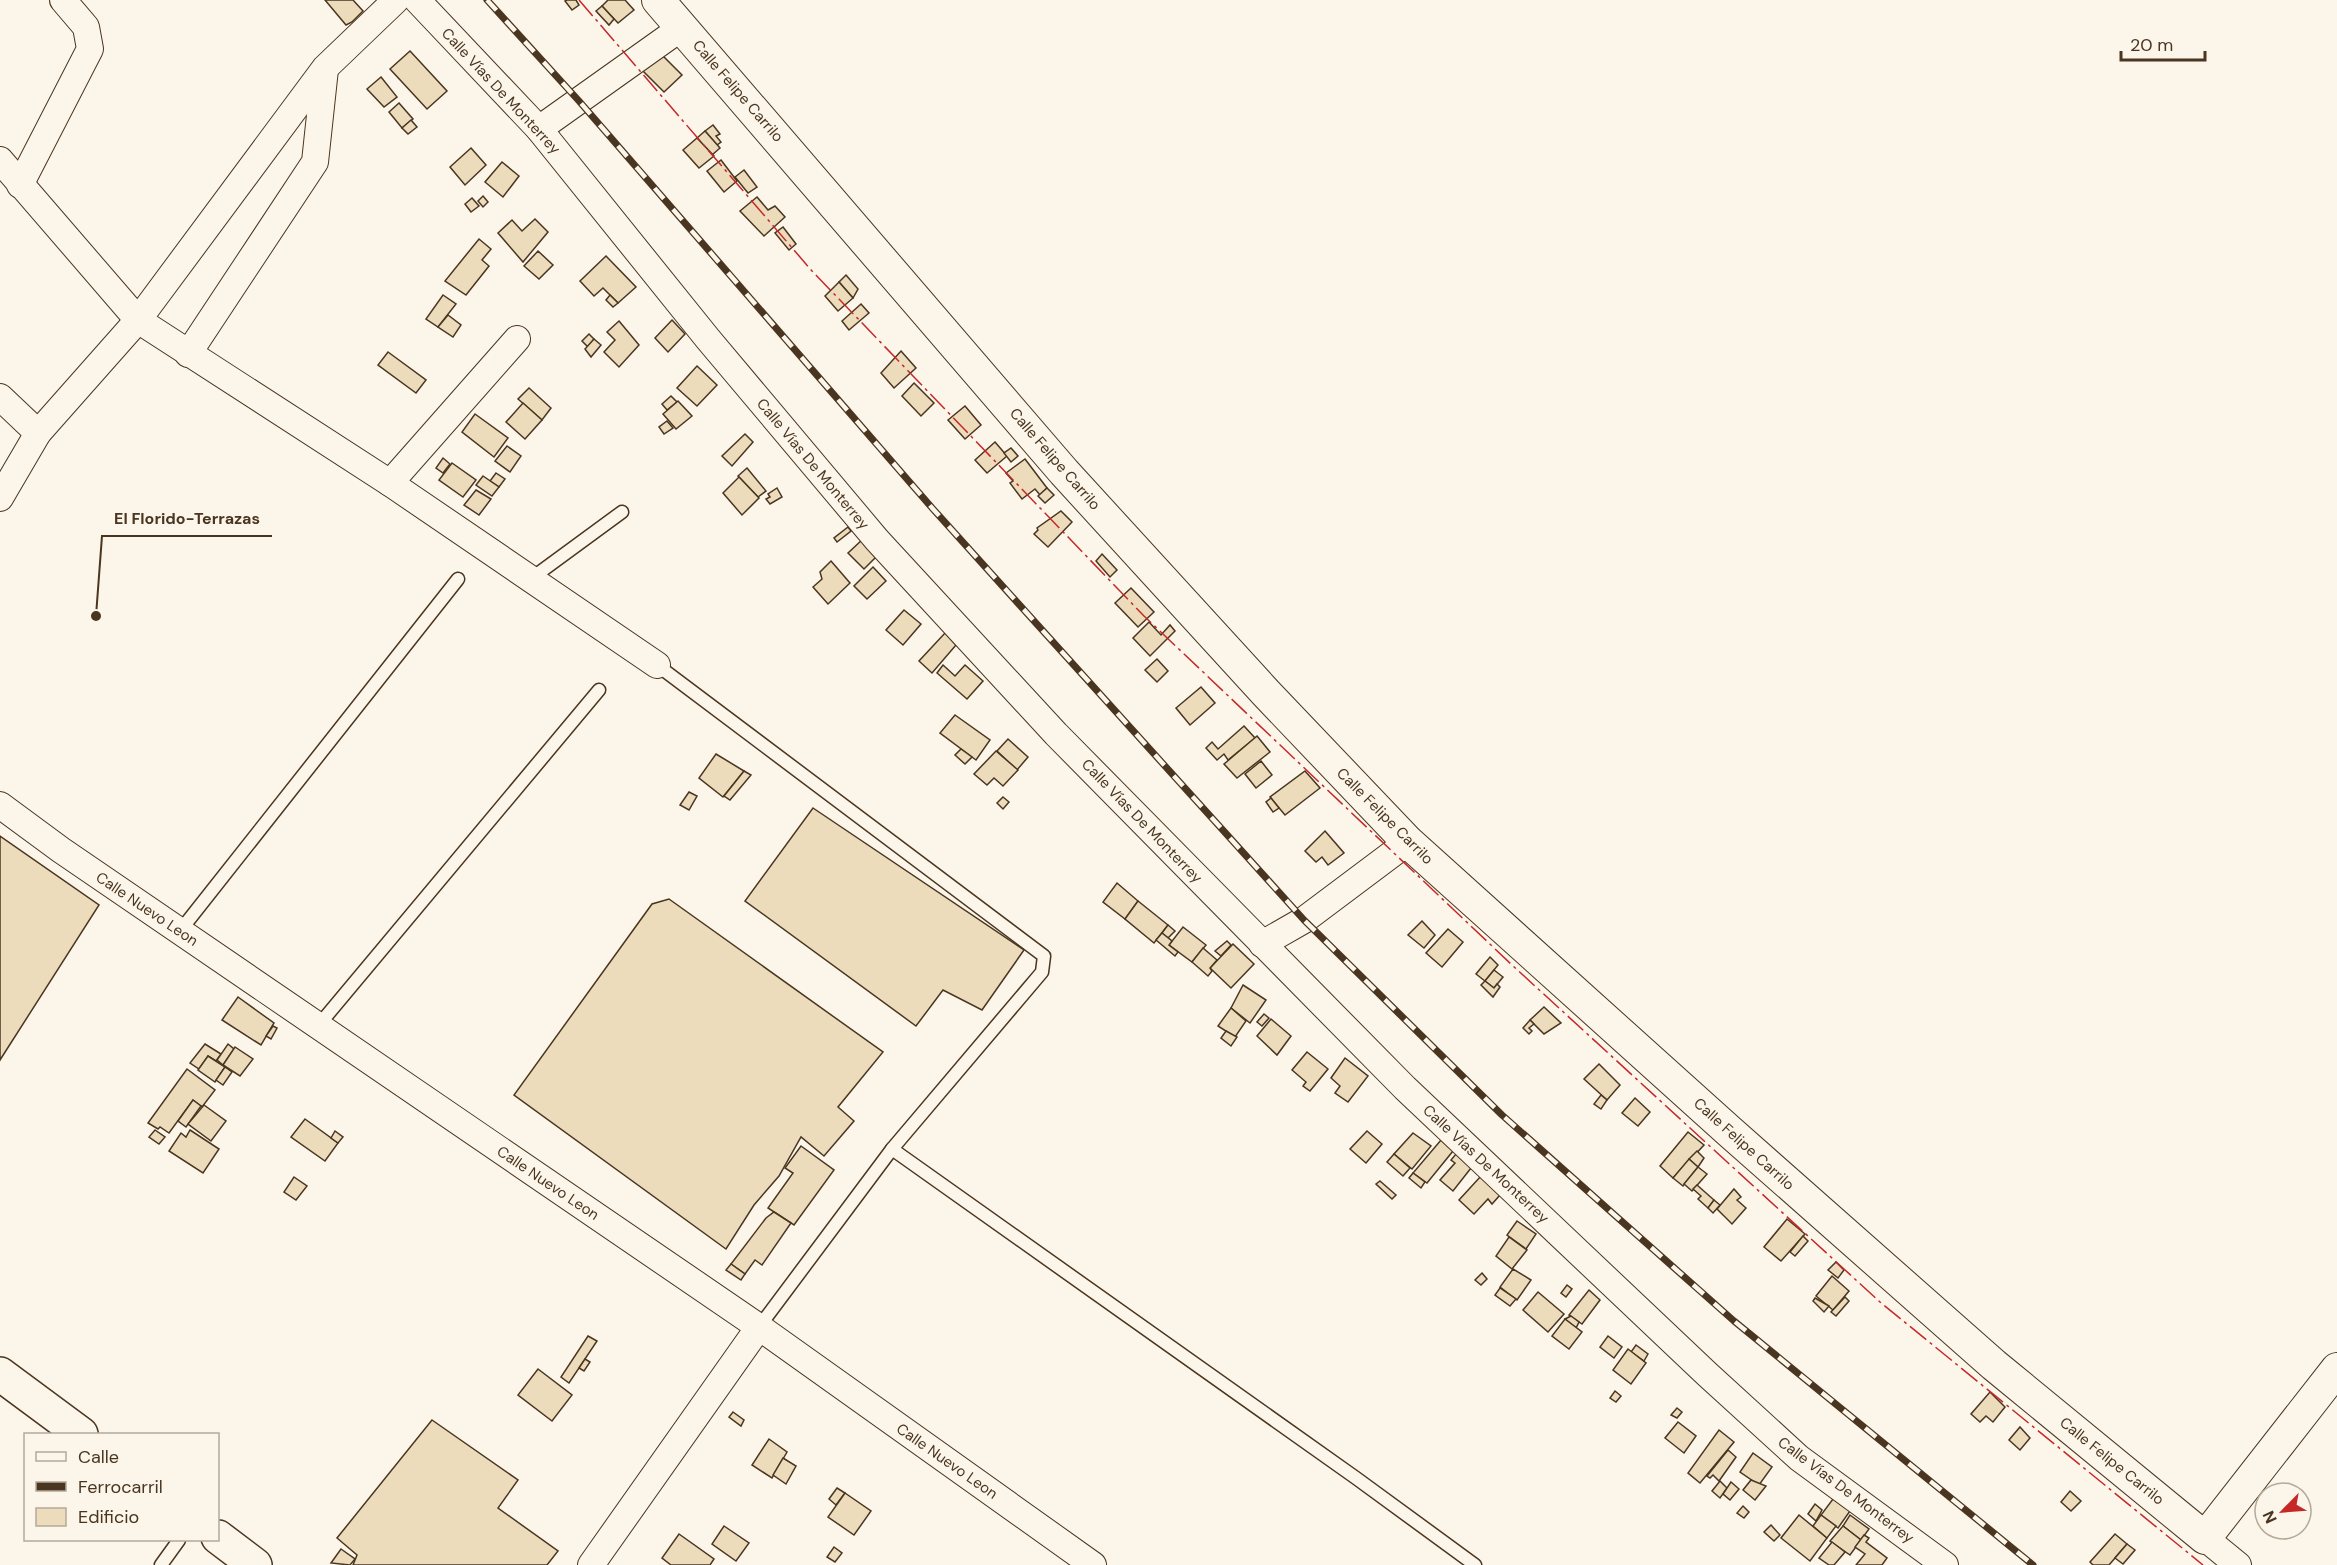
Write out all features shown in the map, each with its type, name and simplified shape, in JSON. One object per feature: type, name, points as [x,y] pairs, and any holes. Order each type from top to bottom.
[{"type":"main road","points":[[0,1374],[80,1433]]},
{"type":"main road","points":[[219,1538],[255,1565]]},
{"type":"street","points":[[20,185],[90,49],[87,27],[63,0]]},
{"type":"street","points":[[0,498],[38,433],[138,320],[326,68],[396,0]]},
{"type":"street","name":"Calle Vías De Monterrey","points":[[417,0],[539,129],[708,339],[877,540],[1056,734],[1405,1088],[1707,1374],[1799,1458],[1941,1564]]},
{"type":"street","name":"Calle Felipe Carrilo","points":[[658,0],[1064,472],[1266,693],[1408,842],[1729,1131],[1994,1365],[2205,1538]]},
{"type":"street","points":[[539,129],[681,28]]},
{"type":"street","points":[[188,354],[315,162],[326,68]]},
{"type":"street","points":[[0,160],[138,320],[390,483],[657,665]]},
{"type":"street","points":[[390,483],[517,339]]},
{"type":"street","points":[[0,397],[38,433]]},
{"type":"street","name":"Calle Nuevo Leon","points":[[0,806],[759,1327],[1093,1565]]},
{"type":"street","points":[[1262,944],[1304,921],[1408,842]]},
{"type":"street","points":[[591,1565],[759,1327]]},
{"type":"street","points":[[2238,1565],[2205,1538],[2337,1369]]},
{"type":"lane","points":[[532,578],[622,512]]},
{"type":"lane","points":[[180,931],[458,579]]},
{"type":"lane","points":[[657,665],[1044,956],[1042,972],[892,1149],[759,1327]]},
{"type":"lane","points":[[318,1026],[598,690]]},
{"type":"lane","points":[[892,1149],[1347,1471],[1475,1565]]},
{"type":"lane","points":[[161,1565],[178,1541]]},
{"type":"building","points":[[325,0],[353,0],[363,11],[346,25]]},
{"type":"building","points":[[576,0],[579,5],[572,10],[565,1]]},
{"type":"building","points":[[608,0],[625,0],[634,10],[618,23],[602,6]]},
{"type":"building","points":[[602,6],[614,19],[609,25],[596,11]]},
{"type":"building","points":[[657,50],[682,75],[664,92],[638,66]]},
{"type":"building","points":[[410,51],[447,91],[427,109],[390,69]]},
{"type":"building","points":[[381,77],[397,97],[384,107],[367,89]]},
{"type":"building","points":[[399,103],[413,119],[402,128],[389,112]]},
{"type":"building","points":[[411,120],[417,127],[408,134],[402,128]]},
{"type":"building","points":[[713,125],[720,134],[716,136],[721,142],[717,145],[705,131]]},
{"type":"building","points":[[705,131],[720,148],[712,155],[697,138]]},
{"type":"building","points":[[697,138],[714,156],[699,168],[683,150]]},
{"type":"building","points":[[471,148],[486,165],[465,185],[450,167]]},
{"type":"building","points":[[721,160],[737,181],[724,192],[707,171]]},
{"type":"building","points":[[502,162],[519,176],[503,197],[485,182]]},
{"type":"building","points":[[744,170],[757,187],[748,193],[735,177]]},
{"type":"building","points":[[483,196],[488,202],[483,207],[478,201]]},
{"type":"building","points":[[757,197],[768,210],[775,206],[785,217],[764,236],[740,211]]},
{"type":"building","points":[[472,198],[479,206],[471,212],[465,204]]},
{"type":"building","points":[[535,219],[548,232],[523,262],[498,233],[512,220],[522,231]]},
{"type":"building","points":[[783,227],[796,244],[789,250],[775,233]]},
{"type":"building","points":[[479,239],[491,249],[482,260],[489,266],[466,295],[445,281]]},
{"type":"building","points":[[538,251],[553,265],[539,279],[524,266]]},
{"type":"building","points":[[606,256],[636,287],[618,303],[603,288],[594,296],[580,281]]},
{"type":"building","points":[[846,275],[858,289],[853,298],[839,282]]},
{"type":"building","points":[[839,282],[853,298],[838,311],[825,296]]},
{"type":"building","points":[[443,295],[456,304],[438,327],[426,319]]},
{"type":"building","points":[[610,295],[618,303],[613,307],[606,300]]},
{"type":"building","points":[[861,304],[869,313],[849,330],[842,321]]},
{"type":"building","points":[[448,315],[461,325],[453,337],[438,327]]},
{"type":"building","points":[[672,320],[685,334],[668,352],[655,338]]},
{"type":"building","points":[[619,321],[639,345],[619,367],[604,352],[615,340],[607,332]]},
{"type":"building","points":[[589,334],[594,339],[588,347],[582,341]]},
{"type":"building","points":[[594,339],[601,345],[591,357],[585,349]]},
{"type":"building","points":[[901,351],[916,368],[894,388],[881,373]]},
{"type":"building","points":[[388,352],[426,380],[416,393],[378,365]]},
{"type":"building","points":[[697,366],[717,385],[697,406],[677,388]]},
{"type":"building","points":[[914,383],[934,403],[921,416],[902,396]]},
{"type":"building","points":[[529,388],[551,408],[542,420],[518,399]]},
{"type":"building","points":[[671,396],[677,402],[667,410],[662,404]]},
{"type":"building","points":[[678,401],[692,416],[676,429],[663,414]]},
{"type":"building","points":[[523,403],[542,420],[525,439],[506,422]]},
{"type":"building","points":[[965,406],[981,425],[965,439],[948,420]]},
{"type":"building","points":[[475,414],[508,438],[494,457],[462,432]]},
{"type":"building","points":[[667,421],[673,428],[664,434],[659,427]]},
{"type":"building","points":[[745,434],[753,442],[732,466],[722,456]]},
{"type":"building","points":[[995,442],[1007,456],[987,473],[975,460]]},
{"type":"building","points":[[507,446],[521,456],[510,472],[495,461]]},
{"type":"building","points":[[1011,448],[1018,456],[1011,462],[1004,453]]},
{"type":"building","points":[[443,458],[450,464],[443,473],[436,468]]},
{"type":"building","points":[[1025,459],[1047,488],[1040,495],[1035,489],[1022,499],[1010,483],[1013,481],[1006,473]]},
{"type":"building","points":[[452,463],[476,480],[463,497],[439,480]]},
{"type":"building","points":[[747,468],[766,491],[758,497],[738,476]]},
{"type":"building","points":[[496,473],[505,479],[499,487],[490,481]]},
{"type":"building","points":[[483,476],[499,487],[492,496],[476,485]]},
{"type":"building","points":[[739,477],[759,498],[742,515],[723,493]]},
{"type":"building","points":[[777,488],[782,497],[770,504],[766,499],[770,497],[768,494]]},
{"type":"building","points":[[1047,488],[1054,495],[1045,503],[1038,496]]},
{"type":"building","points":[[476,490],[491,499],[479,515],[464,505]]},
{"type":"building","points":[[1061,511],[1072,522],[1048,547],[1034,534],[1037,528]]},
{"type":"building","points":[[848,527],[851,531],[837,542],[834,538]]},
{"type":"building","points":[[863,539],[878,555],[864,569],[848,553]]},
{"type":"building","points":[[1102,554],[1117,570],[1110,577],[1096,561]]},
{"type":"building","points":[[831,561],[850,583],[828,604],[813,587],[822,579],[820,572]]},
{"type":"building","points":[[873,567],[886,581],[867,599],[854,586]]},
{"type":"building","points":[[1131,588],[1154,612],[1138,627],[1115,603]]},
{"type":"building","points":[[904,610],[921,624],[903,645],[886,630]]},
{"type":"building","points":[[1149,622],[1161,635],[1170,625],[1175,631],[1150,656],[1133,638]]},
{"type":"building","points":[[945,633],[956,645],[932,673],[919,661]]},
{"type":"building","points":[[1157,659],[1168,671],[1157,682],[1145,670]]},
{"type":"building","points":[[943,665],[955,676],[965,665],[983,681],[967,699],[937,673]]},
{"type":"building","points":[[1201,687],[1215,703],[1190,725],[1176,708]]},
{"type":"building","points":[[955,715],[990,740],[976,760],[940,733]]},
{"type":"building","points":[[1244,726],[1255,738],[1228,760],[1224,754],[1217,760],[1206,748],[1212,742],[1218,749]]},
{"type":"building","points":[[1257,736],[1270,752],[1237,778],[1224,764]]},
{"type":"building","points":[[1008,739],[1028,757],[1017,770],[997,751]]},
{"type":"building","points":[[961,749],[972,757],[965,764],[955,755]]},
{"type":"building","points":[[996,751],[1018,770],[1003,786],[994,778],[987,785],[974,774]]},
{"type":"building","points":[[716,754],[744,771],[723,797],[699,778]]},
{"type":"building","points":[[1261,761],[1272,775],[1256,788],[1245,774]]},
{"type":"building","points":[[744,771],[751,775],[730,800],[724,796]]},
{"type":"building","points":[[1305,771],[1320,788],[1285,815],[1270,797]]},
{"type":"building","points":[[689,792],[697,796],[689,810],[680,805]]},
{"type":"building","points":[[1003,797],[1009,802],[1003,809],[997,803]]},
{"type":"building","points":[[1271,798],[1279,808],[1273,812],[1266,802]]},
{"type":"building","points":[[813,808],[1024,950],[982,1010],[943,990],[916,1026],[745,901]]},
{"type":"building","points":[[1325,831],[1344,853],[1328,865],[1322,857],[1316,862],[1305,851]]},
{"type":"building","points":[[0,836],[99,905],[0,1060]]},
{"type":"building","points":[[1117,883],[1138,901],[1125,919],[1103,902]]},
{"type":"building","points":[[669,899],[883,1052],[838,1107],[854,1121],[824,1156],[801,1137],[779,1176],[754,1205],[726,1249],[514,1095],[652,904]]},
{"type":"building","points":[[1138,901],[1168,925],[1154,943],[1125,919]]},
{"type":"building","points":[[1422,921],[1435,935],[1424,948],[1408,935]]},
{"type":"building","points":[[1168,925],[1175,931],[1168,938],[1162,933]]},
{"type":"building","points":[[1183,927],[1206,945],[1192,962],[1169,945]]},
{"type":"building","points":[[1448,929],[1463,942],[1442,967],[1426,953]]},
{"type":"building","points":[[1162,933],[1172,941],[1169,945],[1178,952],[1175,956],[1156,940]]},
{"type":"building","points":[[1227,941],[1231,945],[1221,956],[1215,951]]},
{"type":"building","points":[[1233,944],[1254,964],[1231,988],[1210,968]]},
{"type":"building","points":[[1203,948],[1217,960],[1210,968],[1212,971],[1208,976],[1192,962]]},
{"type":"building","points":[[1490,957],[1498,965],[1485,981],[1476,974]]},
{"type":"building","points":[[1494,970],[1503,977],[1494,988],[1485,981]]},
{"type":"building","points":[[1485,981],[1494,988],[1497,984],[1500,987],[1493,997],[1481,985]]},
{"type":"building","points":[[1243,985],[1266,1000],[1250,1023],[1231,1008]]},
{"type":"building","points":[[238,997],[274,1023],[261,1045],[222,1020]]},
{"type":"building","points":[[1544,1007],[1561,1023],[1544,1034],[1530,1020]]},
{"type":"building","points":[[1231,1008],[1246,1021],[1235,1037],[1218,1026]]},
{"type":"building","points":[[1264,1014],[1269,1018],[1262,1026],[1257,1022]]},
{"type":"building","points":[[1271,1019],[1291,1036],[1277,1055],[1257,1036]]},
{"type":"building","points":[[1530,1020],[1534,1024],[1529,1028],[1532,1031],[1529,1034],[1523,1028]]},
{"type":"building","points":[[273,1026],[277,1028],[271,1039],[266,1036]]},
{"type":"building","points":[[1226,1031],[1237,1037],[1231,1046],[1221,1038]]},
{"type":"building","points":[[205,1044],[221,1054],[216,1061],[208,1056],[199,1069],[190,1063]]},
{"type":"building","points":[[228,1044],[234,1049],[223,1065],[217,1060]]},
{"type":"building","points":[[235,1047],[253,1059],[240,1076],[223,1065]]},
{"type":"building","points":[[1307,1052],[1328,1069],[1310,1091],[1303,1086],[1306,1082],[1292,1070]]},
{"type":"building","points":[[208,1056],[225,1067],[215,1082],[198,1070]]},
{"type":"building","points":[[1345,1058],[1368,1076],[1348,1102],[1335,1093],[1340,1086],[1331,1078]]},
{"type":"building","points":[[1599,1064],[1620,1085],[1607,1100],[1584,1079]]},
{"type":"building","points":[[225,1067],[232,1072],[223,1085],[216,1080]]},
{"type":"building","points":[[187,1069],[215,1090],[202,1107],[193,1100],[169,1133],[160,1127],[158,1129],[148,1123]]},
{"type":"building","points":[[1601,1095],[1607,1100],[1601,1109],[1594,1104]]},
{"type":"building","points":[[1635,1098],[1650,1112],[1638,1126],[1622,1113]]},
{"type":"building","points":[[193,1100],[201,1106],[186,1127],[178,1121]]},
{"type":"building","points":[[204,1105],[226,1121],[211,1141],[188,1124]]},
{"type":"building","points":[[305,1119],[338,1143],[325,1161],[291,1137]]},
{"type":"building","points":[[155,1130],[165,1137],[159,1144],[149,1137]]},
{"type":"building","points":[[190,1130],[219,1149],[203,1173],[169,1151],[181,1133],[186,1137]]},
{"type":"building","points":[[335,1131],[343,1137],[338,1143],[331,1138]]},
{"type":"building","points":[[1367,1131],[1382,1144],[1366,1163],[1350,1149]]},
{"type":"building","points":[[1688,1132],[1704,1145],[1673,1178],[1660,1166]]},
{"type":"building","points":[[1413,1133],[1431,1146],[1412,1169],[1394,1154]]},
{"type":"building","points":[[1441,1140],[1453,1151],[1427,1183],[1413,1173]]},
{"type":"building","points":[[801,1146],[834,1170],[794,1225],[768,1208],[793,1173],[785,1168]]},
{"type":"building","points":[[1697,1151],[1704,1158],[1698,1167],[1689,1159]]},
{"type":"building","points":[[1394,1154],[1410,1168],[1403,1176],[1387,1162]]},
{"type":"building","points":[[1456,1154],[1471,1168],[1453,1191],[1440,1180],[1455,1163],[1451,1160]]},
{"type":"building","points":[[1689,1159],[1698,1167],[1683,1186],[1673,1178]]},
{"type":"building","points":[[1698,1167],[1707,1174],[1692,1191],[1684,1184]]},
{"type":"building","points":[[1413,1173],[1425,1182],[1421,1188],[1409,1178]]},
{"type":"building","points":[[1481,1176],[1500,1195],[1492,1204],[1488,1199],[1474,1214],[1459,1200]]},
{"type":"building","points":[[294,1177],[307,1186],[296,1200],[284,1192]]},
{"type":"building","points":[[1380,1181],[1396,1195],[1392,1199],[1376,1184]]},
{"type":"building","points":[[1697,1185],[1714,1200],[1708,1208],[1698,1199],[1701,1196],[1693,1189]]},
{"type":"building","points":[[1734,1189],[1741,1197],[1737,1200],[1746,1208],[1732,1224],[1717,1209]]},
{"type":"building","points":[[1714,1200],[1720,1205],[1713,1213],[1708,1208]]},
{"type":"building","points":[[774,1212],[791,1223],[762,1265],[755,1260],[745,1274],[731,1264],[766,1218]]},
{"type":"building","points":[[1787,1219],[1805,1234],[1781,1261],[1764,1247]]},
{"type":"building","points":[[1517,1221],[1536,1234],[1526,1249],[1507,1235]]},
{"type":"building","points":[[1803,1236],[1808,1241],[1795,1256],[1790,1252]]},
{"type":"building","points":[[1509,1237],[1527,1250],[1512,1269],[1496,1256]]},
{"type":"building","points":[[1836,1262],[1844,1270],[1838,1278],[1828,1270]]},
{"type":"building","points":[[731,1264],[745,1274],[741,1280],[726,1270]]},
{"type":"building","points":[[1513,1269],[1531,1280],[1517,1300],[1500,1287]]},
{"type":"building","points":[[1482,1273],[1487,1279],[1481,1285],[1475,1280]]},
{"type":"building","points":[[1832,1276],[1849,1291],[1833,1310],[1816,1296]]},
{"type":"building","points":[[1567,1285],[1572,1289],[1566,1297],[1561,1293]]},
{"type":"building","points":[[1500,1288],[1516,1299],[1510,1306],[1495,1295]]},
{"type":"building","points":[[1589,1290],[1600,1300],[1582,1324],[1569,1315]]},
{"type":"building","points":[[1538,1292],[1564,1314],[1548,1332],[1523,1310]]},
{"type":"building","points":[[1845,1297],[1849,1301],[1836,1316],[1831,1312]]},
{"type":"building","points":[[1815,1298],[1829,1306],[1824,1312],[1813,1301]]},
{"type":"building","points":[[1571,1316],[1579,1322],[1576,1328],[1565,1319]]},
{"type":"building","points":[[1565,1319],[1582,1332],[1569,1349],[1552,1336]]},
{"type":"building","points":[[588,1336],[597,1341],[569,1383],[561,1377]]},
{"type":"building","points":[[1608,1336],[1622,1347],[1614,1358],[1600,1347]]},
{"type":"building","points":[[1636,1345],[1648,1354],[1644,1361],[1631,1352]]},
{"type":"building","points":[[1628,1349],[1646,1363],[1631,1384],[1613,1370]]},
{"type":"building","points":[[585,1359],[590,1362],[584,1371],[579,1368]]},
{"type":"building","points":[[538,1369],[572,1395],[552,1421],[518,1395]]},
{"type":"building","points":[[1615,1391],[1621,1396],[1616,1402],[1610,1398]]},
{"type":"building","points":[[1990,1392],[2005,1407],[1993,1422],[1986,1416],[1980,1422],[1971,1414]]},
{"type":"building","points":[[1677,1408],[1682,1412],[1677,1418],[1671,1415]]},
{"type":"building","points":[[733,1412],[744,1420],[741,1426],[729,1417]]},
{"type":"building","points":[[432,1420],[518,1480],[498,1508],[558,1551],[547,1565],[353,1565],[357,1555],[337,1538]]},
{"type":"building","points":[[1678,1422],[1696,1436],[1684,1453],[1665,1438]]},
{"type":"building","points":[[2020,1427],[2030,1438],[2020,1450],[2009,1440]]},
{"type":"building","points":[[1719,1430],[1734,1442],[1700,1483],[1688,1473]]},
{"type":"building","points":[[769,1439],[787,1452],[772,1478],[752,1465]]},
{"type":"building","points":[[1728,1450],[1736,1457],[1719,1481],[1713,1475],[1710,1478],[1707,1476]]},
{"type":"building","points":[[1753,1453],[1772,1467],[1759,1485],[1740,1472]]},
{"type":"building","points":[[783,1458],[796,1466],[786,1484],[773,1475]]},
{"type":"building","points":[[1751,1480],[1766,1486],[1755,1500],[1743,1490]]},
{"type":"building","points":[[1720,1481],[1727,1488],[1720,1498],[1712,1491]]},
{"type":"building","points":[[1731,1482],[1739,1489],[1730,1500],[1723,1494]]},
{"type":"building","points":[[837,1488],[845,1493],[836,1505],[829,1499]]},
{"type":"building","points":[[2070,1491],[2081,1501],[2071,1511],[2061,1502]]},
{"type":"building","points":[[845,1493],[871,1511],[854,1535],[828,1517]]},
{"type":"building","points":[[1833,1499],[1850,1511],[1838,1528],[1821,1515]]},
{"type":"building","points":[[1815,1504],[1822,1510],[1816,1521],[1808,1514]]},
{"type":"building","points":[[1743,1506],[1749,1512],[1744,1518],[1737,1513]]},
{"type":"building","points":[[1799,1515],[1827,1538],[1810,1561],[1781,1538]]},
{"type":"building","points":[[1821,1515],[1836,1526],[1827,1538],[1813,1526]]},
{"type":"building","points":[[1850,1515],[1869,1529],[1861,1540],[1843,1526]]},
{"type":"building","points":[[1771,1525],[1780,1535],[1774,1541],[1764,1532]]},
{"type":"building","points":[[724,1526],[749,1543],[736,1561],[712,1544]]},
{"type":"building","points":[[1843,1526],[1861,1540],[1850,1555],[1830,1541]]},
{"type":"building","points":[[679,1534],[714,1559],[710,1565],[671,1565],[662,1558]]},
{"type":"building","points":[[2115,1534],[2127,1544],[2109,1565],[2093,1565],[2090,1562]]},
{"type":"building","points":[[1864,1535],[1869,1538],[1866,1542],[1887,1558],[1882,1565],[1856,1565],[1865,1554],[1855,1547]]},
{"type":"building","points":[[1832,1542],[1845,1552],[1834,1565],[1829,1565],[1819,1558]]},
{"type":"building","points":[[2127,1544],[2135,1550],[2123,1564],[2115,1558]]},
{"type":"building","points":[[834,1547],[842,1553],[835,1562],[827,1557]]},
{"type":"building","points":[[341,1549],[355,1559],[350,1565],[331,1563]]},
{"type":"railway","points":[[487,0],[579,101],[933,509],[1304,920],[1502,1115],[1734,1321],[2033,1565]]},
{"type":"power","points":[[579,0],[812,271],[1144,616],[1512,965],[1880,1302],[2203,1565]]},
{"type":"place","name":"El Florido-Terrazas","points":[[96,616]]}]
